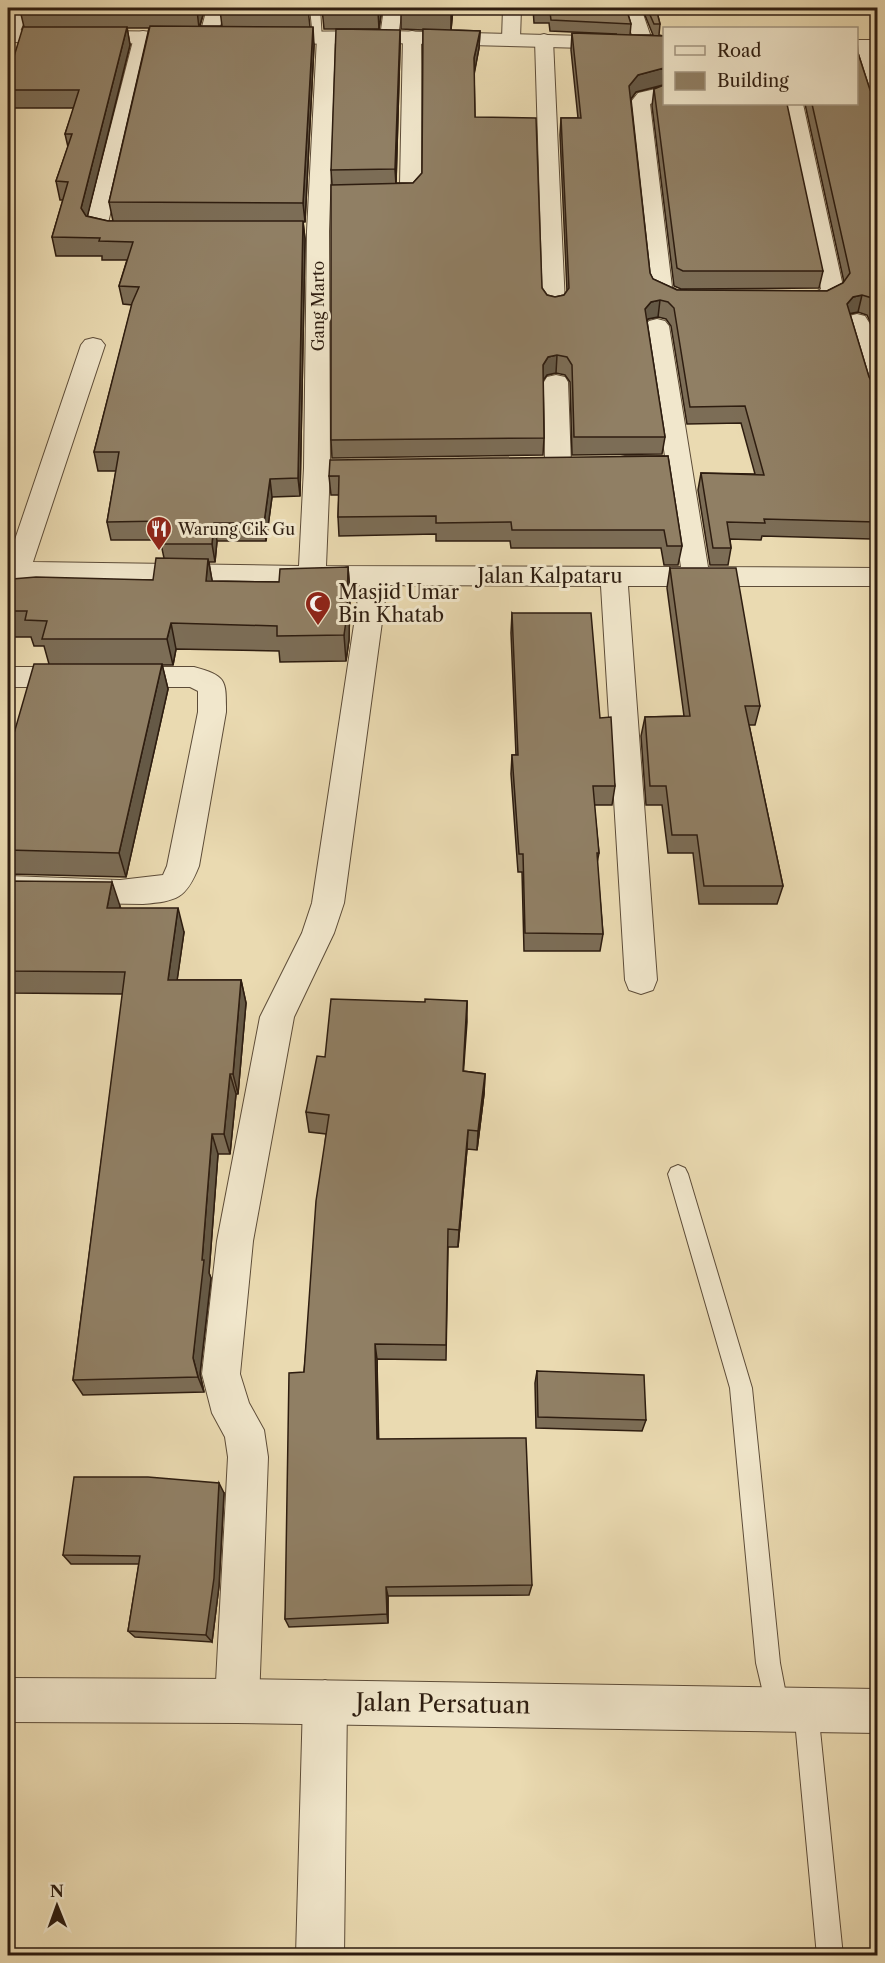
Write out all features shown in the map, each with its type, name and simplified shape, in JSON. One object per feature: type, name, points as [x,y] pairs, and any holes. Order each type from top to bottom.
[{"type":"street","points":[[21,8],[8,36],[230,38]]},
{"type":"street","points":[[208,38],[216,8]]},
{"type":"street","points":[[389,37],[393,8]]},
{"type":"street","points":[[511,39],[512,8]]},
{"type":"street","points":[[632,8],[643,43]]},
{"type":"street","points":[[143,37],[97,224],[105,230],[147,231]]},
{"type":"street","points":[[252,38],[389,37],[663,44]]},
{"type":"street","name":"Gang Marto","points":[[312,574],[329,468],[309,231],[319,194],[322,38]]},
{"type":"street","points":[[319,194],[395,194],[405,193],[409,189],[412,38]]},
{"type":"street","points":[[544,40],[554,305]]},
{"type":"street","points":[[864,46],[878,106]]},
{"type":"street","points":[[663,93],[645,97],[640,103],[661,290],[675,298],[720,298]]},
{"type":"street","points":[[766,298],[823,299],[833,291],[793,105]]},
{"type":"street","points":[[856,321],[878,394]]},
{"type":"street","points":[[657,326],[696,576]]},
{"type":"street","points":[[8,598],[13,570],[93,345]]},
{"type":"street","points":[[556,381],[568,464],[679,464]]},
{"type":"street","name":"Jalan Kalpataru","points":[[13,570],[375,576],[878,577]]},
{"type":"street","points":[[614,575],[641,980]]},
{"type":"street","points":[[237,1701],[248,1458],[244,1430],[232,1413],[221,1374],[235,1241],[277,1017],[284,996],[323,926],[328,903],[375,576]]},
{"type":"street","points":[[8,677],[194,677],[212,686],[212,712],[183,866],[173,885],[149,892],[8,889]]},
{"type":"street","name":"Jalan Persatuan","points":[[8,1700],[325,1702],[878,1711]]},
{"type":"street","points":[[320,1956],[325,1702]]},
{"type":"lane","points":[[315,8],[322,38]]},
{"type":"lane","points":[[678,1174],[741,1388],[768,1663],[792,1710],[830,1956]]},
{"type":"building","points":[[21,8],[198,8],[197,10],[20,10]]},
{"type":"building","points":[[220,8],[308,8],[309,10],[220,10]]},
{"type":"building","points":[[322,8],[379,8],[378,11],[322,10]]},
{"type":"building","points":[[401,8],[452,8],[451,12],[401,11]]},
{"type":"building","points":[[534,8],[626,8],[631,24],[551,20],[550,12],[535,12]]},
{"type":"building","points":[[647,8],[656,8],[660,24],[654,24]]},
{"type":"building","points":[[150,26],[313,27],[303,203],[109,202]]},
{"type":"building","points":[[23,27],[127,27],[81,208],[86,216],[108,221],[303,221],[298,478],[270,479],[264,523],[214,523],[212,544],[161,544],[164,521],[107,522],[119,452],[94,452],[132,303],[139,287],[119,286],[133,242],[99,241],[100,238],[52,237],[68,182],[56,181],[72,134],[65,134],[79,90],[8,90],[8,76]]},
{"type":"building","points":[[336,29],[400,30],[395,169],[331,170]]},
{"type":"building","points":[[423,29],[480,31],[474,58],[475,117],[536,118],[542,288],[547,295],[555,297],[564,295],[569,288],[561,118],[581,118],[572,33],[663,36],[663,68],[638,75],[629,86],[650,273],[653,279],[677,290],[827,291],[843,283],[850,273],[812,105],[858,105],[858,53],[870,90],[878,96],[878,310],[872,298],[862,295],[853,297],[847,304],[869,377],[873,384],[878,385],[878,529],[876,522],[764,519],[765,523],[727,522],[731,548],[713,548],[701,473],[764,475],[745,406],[690,407],[674,308],[668,302],[660,300],[651,302],[645,309],[665,437],[574,437],[572,365],[567,357],[557,355],[548,357],[543,365],[544,438],[331,440],[331,185],[413,183],[422,173]]},
{"type":"building","points":[[663,85],[663,105],[787,105],[823,271],[683,271],[677,268],[654,89]]},
{"type":"building","points":[[668,456],[682,546],[667,546],[664,530],[512,530],[511,522],[436,523],[436,516],[338,517],[339,476],[329,476],[330,460]]},
{"type":"building","points":[[156,558],[208,559],[206,581],[279,582],[280,569],[348,567],[344,635],[277,636],[277,626],[171,623],[167,639],[42,639],[47,621],[25,620],[27,611],[8,611],[8,580],[36,577],[153,580]]},
{"type":"building","points":[[670,568],[736,568],[760,706],[745,706],[783,886],[704,886],[697,835],[672,835],[666,786],[650,786],[645,717],[690,716]]},
{"type":"building","points":[[512,613],[591,613],[600,718],[611,717],[615,786],[593,786],[603,934],[525,933],[523,854],[519,854],[512,755],[518,755]]},
{"type":"building","points":[[34,664],[162,664],[119,853],[8,850],[8,754]]},
{"type":"building","points":[[8,881],[112,882],[107,908],[178,908],[168,980],[241,980],[233,1074],[230,1074],[224,1134],[212,1134],[202,1260],[204,1260],[193,1358],[198,1377],[73,1380],[125,972],[8,971]]},
{"type":"building","points":[[331,999],[467,1001],[463,1071],[485,1074],[478,1131],[468,1130],[459,1230],[448,1229],[446,1345],[375,1344],[377,1439],[526,1438],[532,1585],[386,1587],[387,1614],[285,1619],[289,1373],[304,1372],[316,1201],[329,1115],[306,1112],[317,1056],[325,1057]]},
{"type":"building","points":[[537,1371],[644,1375],[646,1420],[538,1417]]},
{"type":"building","points":[[74,1477],[148,1477],[219,1483],[214,1578],[206,1635],[128,1631],[140,1556],[63,1555]]},
{"type":"place","name":"Warung Cik Gu","points":[[159,552]]},
{"type":"place","name":"Masjid Umar Bin Khatab","points":[[318,627]]}]
